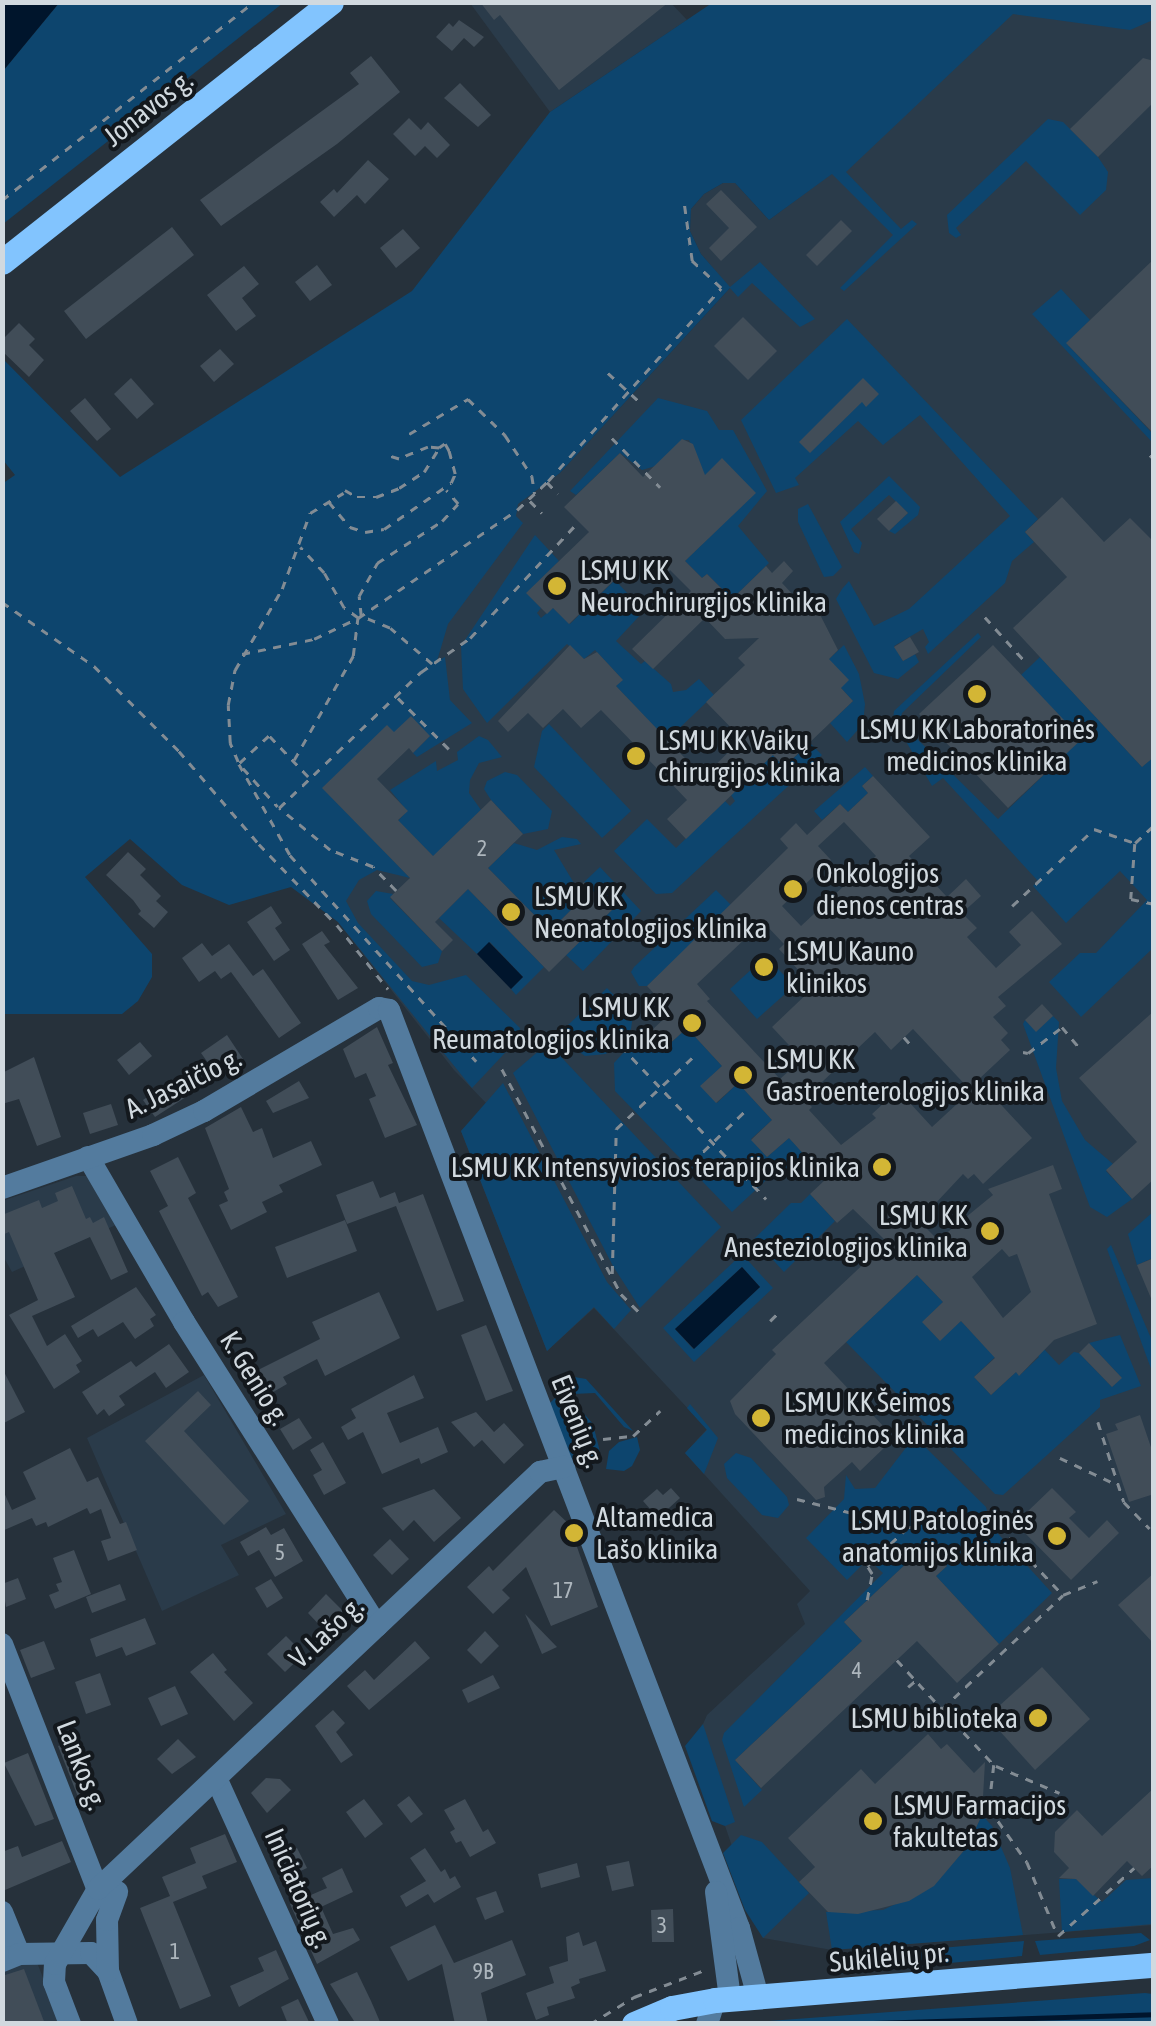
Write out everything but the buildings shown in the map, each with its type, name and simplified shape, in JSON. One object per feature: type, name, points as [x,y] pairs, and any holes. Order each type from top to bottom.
[{"type":"main road","name":"Jonavos g.","points":[[2,262],[331,2]]},
{"type":"main road","name":"Sukilėlių pr.","points":[[634,2024],[672,2008],[717,2007],[758,1996],[1154,1964]]},
{"type":"street","name":"A. Jasaičio g.","points":[[2,1188],[204,1111],[388,1004]]},
{"type":"street","name":"Eivenių g.","points":[[388,1004],[714,1864],[758,1996]]},
{"type":"street","name":"K. Genio g.","points":[[88,1158],[184,1322],[377,1626]]},
{"type":"street","name":"V. Lašo g.","points":[[58,1952],[136,1853],[540,1472],[564,1468]]},
{"type":"street","name":"Lankos g.","points":[[2,1644],[105,1896]]},
{"type":"street","name":"Iniciatorių g.","points":[[216,1778],[328,2024]]},
{"type":"street","name":"Eivenių g.","points":[[714,1864],[725,1967],[717,2007]]},
{"type":"street","name":"V. Lašo g.","points":[[105,1896],[108,1971]]},
{"type":"street","points":[[2,1912],[11,1958],[91,1952],[108,1971],[127,2024]]},
{"type":"street","points":[[58,1952],[54,1982],[70,2024]]},
{"type":"path","points":[[2,200],[254,2]]},
{"type":"path","points":[[242,654],[314,640],[360,617],[528,500],[547,482],[722,288],[692,261],[684,203]]},
{"type":"path","points":[[608,373],[643,405]]},
{"type":"path","points":[[409,434],[468,399],[505,435],[532,476],[535,494]]},
{"type":"path","points":[[612,438],[660,487]]},
{"type":"path","points":[[328,502],[342,521],[365,532],[384,529],[446,490],[455,474],[453,464],[444,444],[424,472],[399,488],[376,497],[344,492],[310,513],[282,589],[242,654],[228,705],[230,743],[290,855],[476,1060]]},
{"type":"path","points":[[386,455],[399,458],[428,446],[439,448]]},
{"type":"path","points":[[547,482],[558,494]]},
{"type":"path","points":[[293,762],[352,656],[360,617],[359,596],[377,564],[442,521],[458,504],[446,490]]},
{"type":"path","points":[[528,500],[542,512]]},
{"type":"path","points":[[278,808],[432,664],[470,638],[578,522]]},
{"type":"path","points":[[298,546],[324,574],[344,608],[390,628],[432,664]]},
{"type":"path","points":[[2,602],[94,666],[179,751],[258,844],[337,924],[388,1004]]},
{"type":"path","points":[[985,618],[1023,659]]},
{"type":"path","points":[[397,698],[449,749]]},
{"type":"path","points":[[239,764],[269,736],[309,778]]},
{"type":"path","points":[[239,764],[278,808],[330,850],[373,867],[396,891]]},
{"type":"path","points":[[1154,825],[1135,842],[1131,899],[1154,904]]},
{"type":"path","points":[[1012,906],[1094,829],[1135,842]]},
{"type":"path","points":[[1023,1052],[1028,1053],[1062,1028],[1078,1046]]},
{"type":"path","points":[[904,1037],[912,1045]]},
{"type":"path","points":[[621,1046],[766,1199]]},
{"type":"path","points":[[612,1277],[616,1129],[695,1055]]},
{"type":"path","points":[[502,1069],[620,1294],[642,1314]]},
{"type":"path","points":[[680,1174],[746,1110]]},
{"type":"path","points":[[770,1321],[777,1314]]},
{"type":"path","points":[[603,1439],[633,1436],[660,1411]]},
{"type":"path","points":[[1098,1422],[1124,1502],[1150,1529]]},
{"type":"path","points":[[1060,1458],[1118,1485]]},
{"type":"path","points":[[797,1499],[908,1527],[998,1526],[1064,1595]]},
{"type":"path","points":[[998,1526],[1004,1514]]},
{"type":"path","points":[[867,1600],[872,1574],[867,1566],[908,1527]]},
{"type":"path","points":[[942,1709],[1064,1595],[1097,1581]]},
{"type":"path","points":[[897,1660],[994,1765],[1060,1793]]},
{"type":"path","points":[[908,1688],[916,1680]]},
{"type":"path","points":[[994,1765],[989,1808],[1027,1862],[1058,1936],[1134,1868]]},
{"type":"path","points":[[590,2024],[634,1997],[698,1970],[725,1967]]},
{"type":"shaded area","name":"LSMU Kauno klinikos","points":[[1144,2],[1153,7],[1153,1925],[832,1950],[763,1938],[696,1740],[707,1715],[805,1624],[797,1604],[810,1591],[685,1453],[707,1429],[594,1308],[547,1351],[461,1131],[487,1104],[454,1070],[338,922],[272,503],[518,503],[560,473],[730,288],[701,254],[690,231],[691,209],[704,194],[723,183],[735,183],[769,220],[831,174],[947,15]]},
{"type":"shaded area","points":[[1144,2],[1153,7],[1153,20],[1130,30],[1013,14],[846,172],[901,229],[912,220],[917,224],[844,291],[840,288],[893,235],[832,174],[769,220],[735,183],[723,183],[704,194],[691,209],[690,231],[701,254],[730,287],[760,262],[815,319],[800,327],[752,283],[738,297],[730,288],[560,473],[518,504],[516,516],[523,523],[448,624],[437,661],[445,657],[450,700],[472,723],[417,757],[413,753],[430,736],[394,732],[323,788],[410,878],[377,870],[359,880],[346,901],[358,923],[412,981],[429,985],[466,975],[520,1028],[518,1039],[472,1088],[338,922],[291,887],[229,905],[182,885],[130,839],[85,877],[152,954],[152,977],[138,1001],[122,1014],[3,1014],[2,484],[15,475],[3,460],[2,358],[120,477],[412,291],[550,112],[712,3]]},
{"type":"shaded area","points":[[2,3],[59,3],[3,71]]},
{"type":"shaded area","points":[[59,3],[283,3],[3,224],[3,71]]},
{"type":"shaded area","points":[[470,3],[671,3],[687,20],[550,112]]},
{"type":"shaded area","points":[[1048,119],[1063,122],[1098,157],[1108,172],[1106,190],[1080,215],[1026,161],[956,228],[961,235],[956,238],[949,233],[947,215]]},
{"type":"shaded area","points":[[1061,289],[1090,320],[1067,344],[1153,434],[1153,443],[1032,314]]},
{"type":"shaded area","points":[[847,319],[1038,519],[1025,532],[1034,542],[1012,561],[1005,583],[928,654],[925,647],[929,642],[923,629],[894,646],[903,661],[915,654],[919,662],[898,679],[874,673],[836,599],[842,589],[849,581],[874,626],[909,609],[1010,516],[920,415],[883,445],[858,421],[795,478],[799,485],[776,493],[741,420]]},
{"type":"shaded area","points":[[658,398],[707,411],[719,430],[733,430],[767,491],[738,526],[769,563],[732,599],[707,574],[702,578],[685,561],[755,493],[654,535],[701,465],[689,440],[682,440],[659,465],[642,470],[620,453],[576,495],[570,491]]},
{"type":"shaded area","points":[[889,476],[920,507],[918,515],[895,534],[889,531],[908,513],[889,495],[851,529],[862,543],[859,554],[854,552],[840,522]]},
{"type":"shaded area","points":[[808,504],[842,567],[833,576],[824,577],[798,522],[798,509]]},
{"type":"shaded area","points":[[535,535],[559,561],[527,593],[541,608],[537,613],[541,618],[553,608],[570,624],[615,580],[644,611],[616,641],[671,684],[673,692],[686,690],[699,679],[714,695],[667,740],[616,686],[622,679],[595,650],[584,659],[567,644],[487,723],[463,689],[461,646]]},
{"type":"shaded area","points":[[978,633],[981,637],[902,713],[900,722],[998,819],[1081,739],[1021,675],[1040,657],[1142,767],[1153,757],[1153,948],[1081,1017],[1049,982],[1080,953],[1096,953],[1147,900],[1120,871],[1066,923],[1033,886],[1038,881],[943,778],[932,786],[893,719],[894,711]]},
{"type":"shaded area","points":[[844,645],[859,674],[865,704],[863,724],[847,742],[830,723],[853,701],[841,688],[829,659]]},
{"type":"shaded area","points":[[549,724],[631,811],[602,838],[534,767],[542,731]]},
{"type":"shaded area","points":[[479,736],[488,740],[502,757],[479,763],[470,780],[469,793],[481,810],[449,841],[447,870],[398,821],[407,811],[390,790],[436,761],[437,771],[458,760],[457,752]]},
{"type":"shaded area","points":[[810,743],[822,755],[672,893],[656,894],[614,851],[647,819],[676,848],[725,801],[730,806],[735,801],[731,795],[772,754],[784,767]]},
{"type":"shaded area","points":[[865,767],[873,776],[862,786],[868,793],[848,812],[840,804],[822,820],[814,811]]},
{"type":"shaded area","points":[[505,772],[517,775],[552,811],[548,829],[523,834],[491,800],[484,789],[487,781]]},
{"type":"shaded area","points":[[562,837],[577,839],[581,844],[554,850],[583,898],[550,931],[488,868],[514,843],[537,850]]},
{"type":"shaded area","points":[[600,867],[641,911],[583,971],[566,955],[612,910],[584,882]]},
{"type":"shaded area","points":[[468,889],[544,967],[516,995],[511,989],[523,977],[490,942],[477,954],[439,918]]},
{"type":"shaded area","points":[[716,890],[732,906],[647,986],[639,986],[631,972],[634,967]]},
{"type":"shaded area","points":[[376,891],[393,894],[390,898],[442,951],[438,963],[422,967],[371,914],[367,901]]},
{"type":"shaded area","points":[[489,942],[523,977],[511,989],[477,954]]},
{"type":"shaded area","points":[[766,956],[794,986],[757,1019],[730,989]]},
{"type":"shaded area","points":[[607,988],[633,1015],[631,1029],[606,1054],[585,1056],[567,1043],[567,1026]]},
{"type":"shaded area","points":[[1053,1016],[1059,1022],[1056,1068],[1062,1101],[1085,1140],[1113,1164],[1106,1171],[1132,1199],[1107,1217],[1090,1207],[1023,1024],[1025,1020],[1036,1031]]},
{"type":"shaded area","points":[[687,1028],[722,1066],[701,1086],[717,1103],[738,1083],[772,1120],[751,1139],[767,1157],[789,1138],[816,1167],[778,1169],[732,1212],[615,1091],[614,1063],[643,1031],[665,1048]]},
{"type":"shaded area","points":[[548,1043],[721,1227],[640,1308],[613,1266],[513,1073]]},
{"type":"shaded area","points":[[503,1083],[607,1282],[631,1310],[614,1329],[594,1307],[547,1351],[461,1131]]},
{"type":"shaded area","points":[[76,1176],[87,1176],[118,1224],[12,1272],[3,1256],[2,1201]]},
{"type":"shaded area","points":[[810,1194],[835,1221],[784,1272],[754,1239],[791,1203],[801,1203]]},
{"type":"shaded area","points":[[1153,1212],[1153,1258],[1137,1265],[1128,1234]]},
{"type":"shaded area","points":[[1111,1245],[1153,1343],[1153,1374],[1107,1249]]},
{"type":"shaded area","points":[[742,1254],[773,1288],[694,1362],[663,1328]],"holes":[[[742,1267],[760,1287],[693,1349],[675,1329]]]},
{"type":"shaded area","points":[[742,1267],[760,1287],[694,1349],[675,1329]]},
{"type":"shaded area","points":[[917,1275],[943,1302],[923,1322],[939,1340],[961,1321],[995,1357],[974,1377],[991,1395],[1016,1372],[1020,1375],[1039,1357],[1036,1353],[1042,1347],[1059,1365],[1074,1352],[1079,1353],[1112,1387],[1121,1377],[1089,1343],[1120,1335],[1141,1386],[1100,1400],[1100,1407],[1003,1495],[995,1494],[846,1342]]},
{"type":"shaded area","points":[[204,1375],[286,1514],[221,1545],[239,1575],[162,1611],[87,1438]]},
{"type":"shaded area","points":[[563,1375],[586,1379],[633,1431],[624,1427],[595,1393],[573,1394],[552,1385]]},
{"type":"shaded area","points":[[555,1398],[579,1408],[593,1424],[600,1452],[592,1465],[570,1461],[549,1404]]},
{"type":"shaded area","points":[[690,1404],[718,1438],[704,1474],[685,1453],[707,1430],[687,1408]]},
{"type":"shaded area","points":[[637,1437],[640,1450],[632,1466],[624,1471],[606,1469],[609,1451],[619,1442]]},
{"type":"shaded area","points":[[918,1440],[986,1507],[991,1526],[1052,1593],[999,1644],[936,1576],[947,1566],[926,1545],[844,1622],[862,1641],[735,1760],[762,1790],[744,1807],[722,1740],[724,1733],[883,1573],[868,1559],[847,1580],[806,1538],[844,1499],[846,1475],[855,1489],[875,1488],[908,1445]]},
{"type":"shaded area","points":[[736,1453],[751,1458],[787,1497],[789,1505],[778,1518],[762,1515],[727,1478],[724,1464]]},
{"type":"shaded area","points":[[703,1724],[735,1822],[725,1826],[712,1821],[685,1746]]},
{"type":"shaded area","points":[[982,1815],[992,1826],[1010,1868],[1023,1935],[832,1950],[826,1912],[883,1910],[933,1886],[967,1847]]},
{"type":"shaded area","points":[[741,1835],[762,1842],[809,1893],[763,1938],[745,1910],[723,1853]]},
{"type":"shaded area","points":[[1153,1878],[1153,1924],[1062,1932],[1059,1879],[1076,1879],[1102,1902],[1126,1880]]},
{"type":"shaded area","points":[[1141,1933],[1150,1940],[1134,1946],[1040,1955],[1035,1941]]},
{"type":"shaded area","points":[[1024,1941],[1022,1956],[834,1974],[832,1957]]},
{"type":"shaded area","points":[[36,1960],[61,2023],[3,2023],[2,1970]]},
{"type":"shaded area","points":[[1153,1994],[1153,2023],[741,2023]]},
{"type":"waterway","points":[[841,2024],[1154,2014]]},
{"type":"place","name":"LSMU KK Neurochirurgijos klinika","points":[[557,586]]},
{"type":"place","name":"LSMU KK Laboratorinės medicinos klinika","points":[[977,694]]},
{"type":"place","name":"LSMU KK Vaikų chirurgijos klinika","points":[[636,756]]},
{"type":"place","name":"Onkologijos dienos centras","points":[[793,889]]},
{"type":"place","name":"LSMU KK Neonatologijos klinika","points":[[511,912]]},
{"type":"place","name":"LSMU Kauno klinikos","points":[[764,967]]},
{"type":"place","name":"LSMU KK Reumatologijos klinika","points":[[692,1023]]},
{"type":"place","name":"LSMU KK Gastroenterologijos klinika","points":[[743,1075]]},
{"type":"place","name":"LSMU KK Intensyviosios terapijos klinika","points":[[882,1167]]},
{"type":"place","name":"LSMU KK Anesteziologijos klinika","points":[[990,1231]]},
{"type":"place","name":"LSMU KK Šeimos medicinos klinika","points":[[761,1418]]},
{"type":"place","name":"Altamedica Lašo klinika","points":[[574,1533]]},
{"type":"place","name":"LSMU Patologinės anatomijos klinika","points":[[1057,1536]]},
{"type":"place","name":"LSMU biblioteka","points":[[1038,1718]]},
{"type":"place","name":"LSMU Farmacijos fakultetas","points":[[873,1821]]}]
